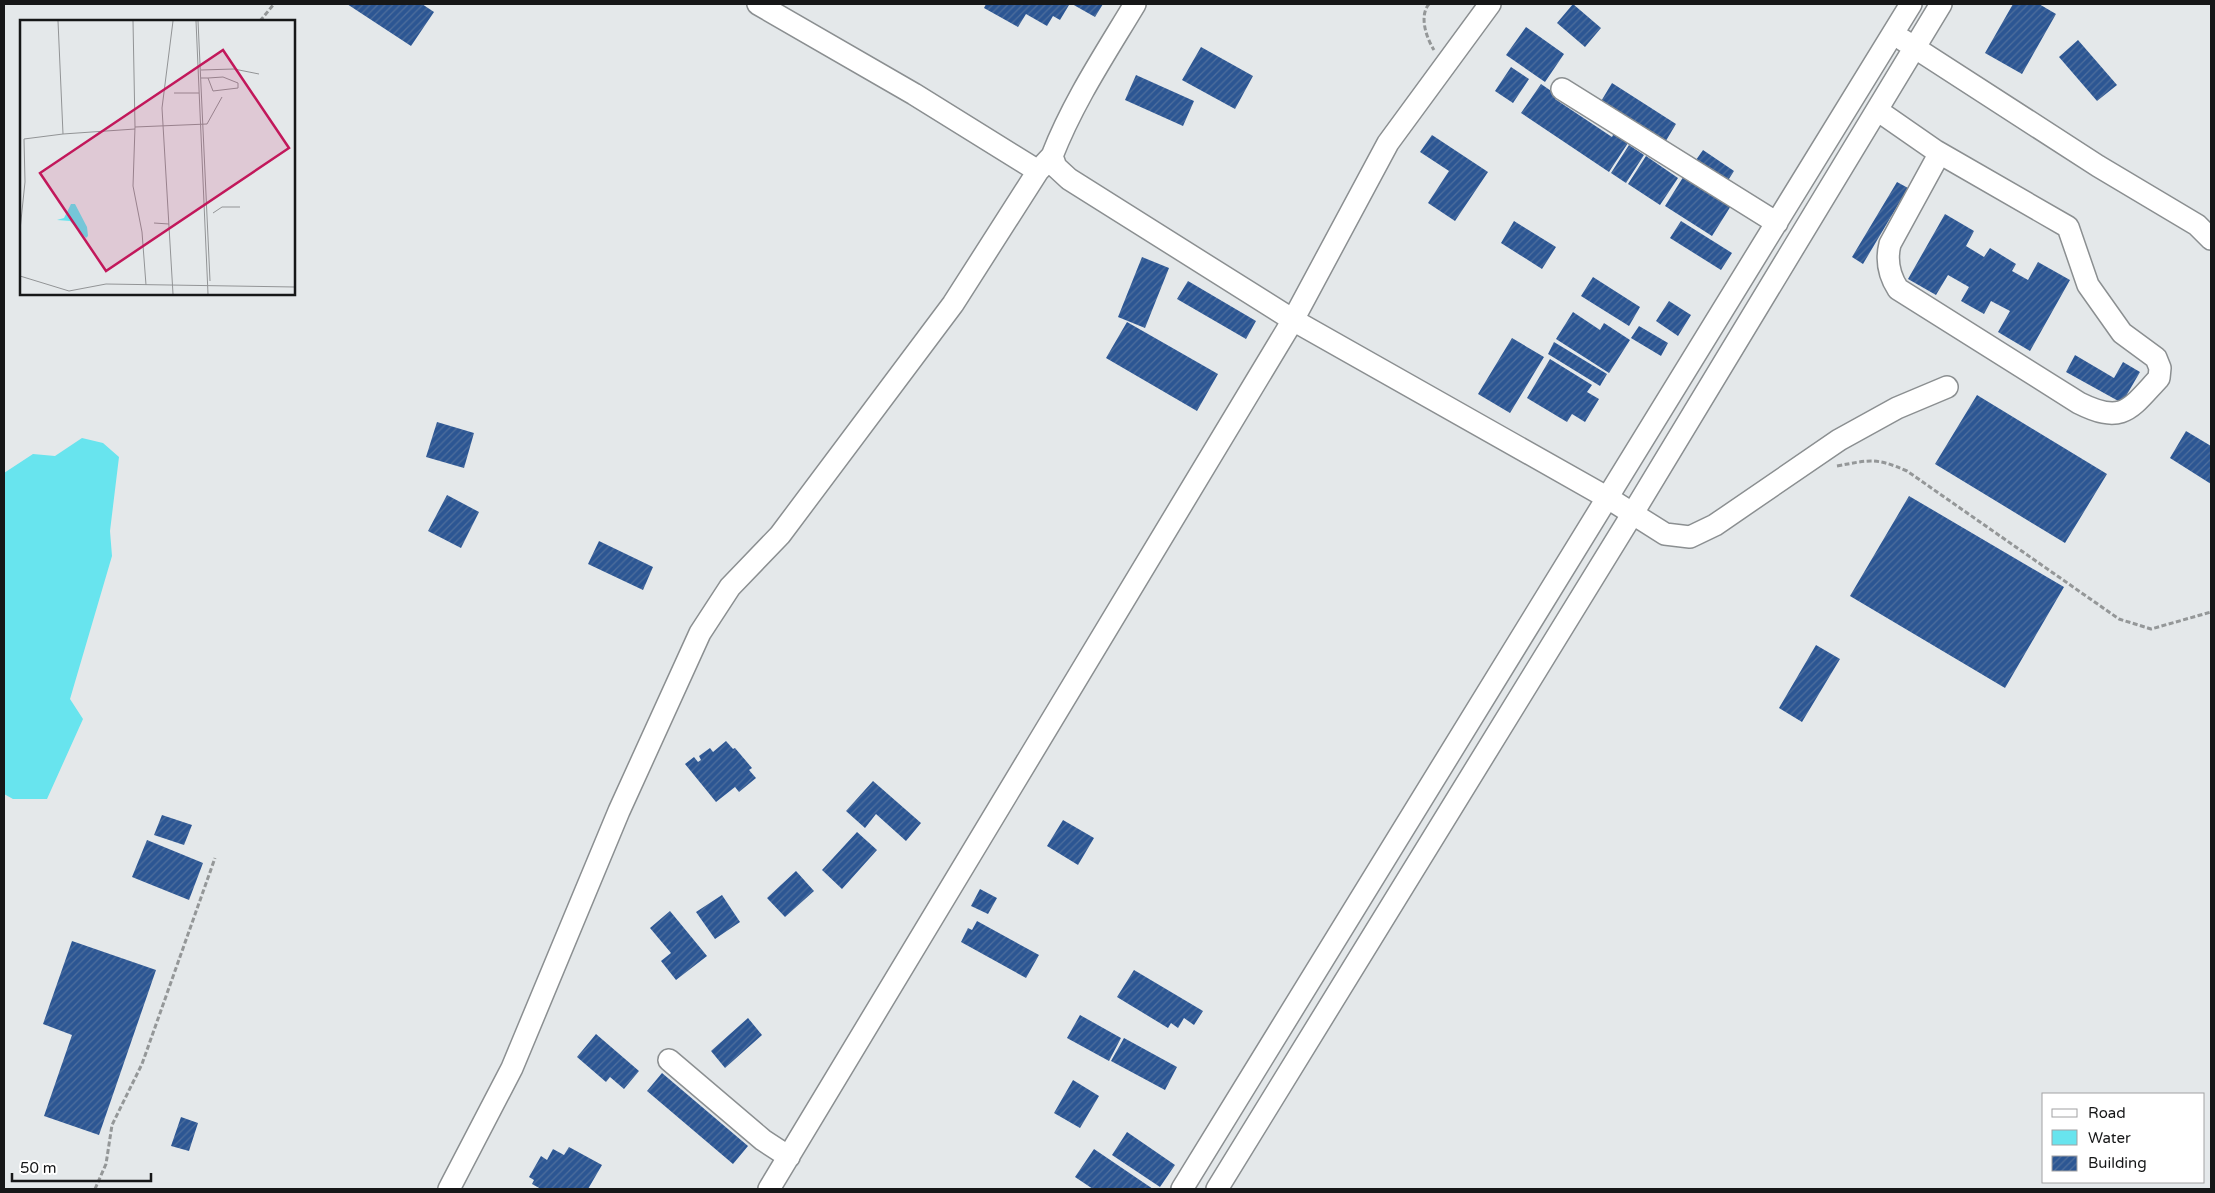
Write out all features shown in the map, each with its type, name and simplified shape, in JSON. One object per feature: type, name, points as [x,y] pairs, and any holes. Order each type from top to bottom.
[{"type":"street","points":[[758,4],[914,94],[1056,167],[1069,179],[1293,320],[1608,498],[1665,534],[1690,537],[1715,525],[1839,440],[1897,408],[1947,387]]},
{"type":"street","points":[[449,1189],[512,1068],[619,811],[700,634],[730,587],[780,535],[953,304],[1045,163],[1086,84],[1135,4]]},
{"type":"street","points":[[769,1189],[1293,320],[1388,143],[1490,4]]},
{"type":"street","points":[[1182,1189],[1911,4]]},
{"type":"street","points":[[1217,1189],[1633,513],[1941,4]]},
{"type":"street","points":[[1892,34],[2098,166],[2197,225],[2211,239]]},
{"type":"street","points":[[1562,89],[1777,223]]},
{"type":"street","points":[[1877,110],[1936,151],[2068,226],[2088,285],[2122,333],[2156,358],[2160,368],[2159,378],[2131,408],[2114,414],[2102,413],[2086,406],[1898,289],[1892,280],[1887,256],[1937,158],[1936,151]]},
{"type":"street","points":[[669,1060],[763,1140],[788,1157]]},
{"type":"path","points":[[261,20],[274,4]]},
{"type":"path","points":[[1429,4],[1426,8],[1424,28],[1430,44],[1444,66]]},
{"type":"path","points":[[1828,467],[1872,459],[1907,471],[2119,619],[2151,629],[2211,612]]},
{"type":"path","points":[[95,1189],[106,1164],[112,1124],[142,1064],[214,858]]},
{"type":"water","points":[[82,438],[103,443],[119,457],[110,531],[112,556],[70,699],[83,719],[47,799],[13,799],[4,794],[4,473],[33,454],[55,456]]},
{"type":"building","points":[[347,4],[422,4],[434,12],[411,46]]},
{"type":"building","points":[[986,4],[1069,5],[1060,20],[1053,16],[1047,26],[1026,14],[1018,27],[984,8]]},
{"type":"building","points":[[1072,4],[1103,4],[1095,17]]},
{"type":"building","points":[[1573,4],[1601,28],[1585,47],[1557,23]]},
{"type":"building","points":[[2013,4],[2039,4],[2056,14],[2022,74],[1985,53]]},
{"type":"building","points":[[1526,27],[1564,54],[1545,82],[1506,55]]},
{"type":"building","points":[[2078,40],[2117,85],[2097,101],[2059,57]]},
{"type":"building","points":[[1201,47],[1253,76],[1235,109],[1182,80]]},
{"type":"building","points":[[1511,67],[1529,79],[1513,103],[1495,91]]},
{"type":"building","points":[[1136,75],[1194,101],[1183,126],[1125,100]]},
{"type":"building","points":[[1612,83],[1676,124],[1664,144],[1600,103]]},
{"type":"building","points":[[1541,84],[1557,95],[1555,99],[1612,137],[1614,133],[1628,143],[1609,172],[1521,113]]},
{"type":"building","points":[[1432,135],[1488,172],[1455,221],[1428,203],[1449,171],[1420,152]]},
{"type":"building","points":[[1629,145],[1644,155],[1626,183],[1611,173]]},
{"type":"building","points":[[1703,150],[1734,171],[1727,182],[1696,160]]},
{"type":"building","points":[[1646,156],[1678,178],[1660,205],[1628,184]]},
{"type":"building","points":[[1687,171],[1734,201],[1712,236],[1665,206]]},
{"type":"building","points":[[1897,182],[1908,188],[1863,264],[1852,257]]},
{"type":"building","points":[[1945,214],[1974,231],[1966,246],[1984,257],[1990,248],[2016,264],[2012,271],[2028,280],[2038,262],[2070,280],[2030,351],[1998,332],[2010,311],[1991,301],[1984,314],[1961,301],[1969,287],[1948,275],[1936,295],[1908,279]]},
{"type":"building","points":[[1514,221],[1556,247],[1542,269],[1501,243]]},
{"type":"building","points":[[1681,221],[1732,253],[1721,270],[1670,238]]},
{"type":"building","points":[[1142,257],[1169,268],[1145,328],[1118,317]]},
{"type":"building","points":[[1593,277],[1640,307],[1629,326],[1581,296]]},
{"type":"building","points":[[1188,281],[1256,321],[1246,339],[1177,299]]},
{"type":"building","points":[[1669,301],[1691,315],[1678,336],[1656,321]]},
{"type":"building","points":[[1573,312],[1600,330],[1604,323],[1630,340],[1609,373],[1556,339]]},
{"type":"building","points":[[1127,322],[1218,374],[1197,411],[1106,358]]},
{"type":"building","points":[[1639,326],[1668,343],[1661,356],[1631,338]]},
{"type":"building","points":[[1512,338],[1544,357],[1510,413],[1478,394]]},
{"type":"building","points":[[1554,342],[1607,374],[1600,386],[1548,354]]},
{"type":"building","points":[[2075,355],[2114,378],[2123,362],[2140,372],[2122,403],[2066,372]]},
{"type":"building","points":[[1550,359],[1592,385],[1587,392],[1599,399],[1585,422],[1572,414],[1567,422],[1527,398]]},
{"type":"building","points":[[1977,395],[2107,474],[2065,543],[1935,464]]},
{"type":"building","points":[[437,422],[474,433],[464,468],[426,457]]},
{"type":"building","points":[[2186,431],[2211,446],[2211,484],[2170,458]]},
{"type":"building","points":[[447,495],[479,512],[461,548],[428,531]]},
{"type":"building","points":[[1909,496],[2064,587],[2005,688],[1850,596]]},
{"type":"building","points":[[599,541],[653,567],[643,590],[588,564]]},
{"type":"building","points":[[1816,645],[1840,659],[1802,722],[1779,708]]},
{"type":"building","points":[[726,741],[733,749],[735,748],[752,768],[749,770],[756,778],[739,792],[735,787],[716,802],[685,764],[694,757],[698,762],[701,760],[699,756],[710,748],[713,752]]},
{"type":"building","points":[[873,781],[921,823],[906,841],[876,814],[865,828],[846,811]]},
{"type":"building","points":[[162,815],[192,825],[184,845],[154,835]]},
{"type":"building","points":[[1063,820],[1094,838],[1078,865],[1047,846]]},
{"type":"building","points":[[857,832],[877,850],[842,889],[822,870]]},
{"type":"building","points":[[147,840],[203,863],[189,900],[132,877]]},
{"type":"building","points":[[796,871],[814,891],[785,917],[767,898]]},
{"type":"building","points":[[980,889],[997,898],[988,914],[971,906]]},
{"type":"building","points":[[722,895],[740,922],[715,939],[696,912]]},
{"type":"building","points":[[670,911],[707,956],[676,980],[661,961],[671,953],[650,928]]},
{"type":"building","points":[[977,921],[1039,955],[1026,978],[961,942],[968,928],[972,930]]},
{"type":"building","points":[[72,941],[156,970],[99,1135],[44,1116],[72,1035],[43,1024]]},
{"type":"building","points":[[1134,970],[1203,1011],[1194,1025],[1184,1018],[1178,1028],[1171,1023],[1168,1028],[1117,997]]},
{"type":"building","points":[[1080,1015],[1121,1038],[1109,1061],[1067,1038]]},
{"type":"building","points":[[748,1018],[762,1035],[725,1068],[711,1051]]},
{"type":"building","points":[[596,1034],[639,1071],[624,1089],[610,1077],[606,1082],[577,1057]]},
{"type":"building","points":[[1124,1038],[1177,1067],[1165,1090],[1111,1061]]},
{"type":"building","points":[[662,1073],[748,1146],[733,1164],[647,1091]]},
{"type":"building","points":[[1073,1080],[1099,1096],[1080,1128],[1054,1113]]},
{"type":"building","points":[[181,1117],[198,1123],[189,1151],[171,1146]]},
{"type":"building","points":[[1127,1132],[1175,1165],[1160,1187],[1112,1155]]},
{"type":"building","points":[[569,1147],[602,1165],[588,1189],[541,1189],[532,1184],[534,1180],[529,1177],[541,1156],[547,1160],[553,1149],[564,1155]]},
{"type":"building","points":[[1094,1149],[1153,1189],[1093,1189],[1075,1177]]}]
